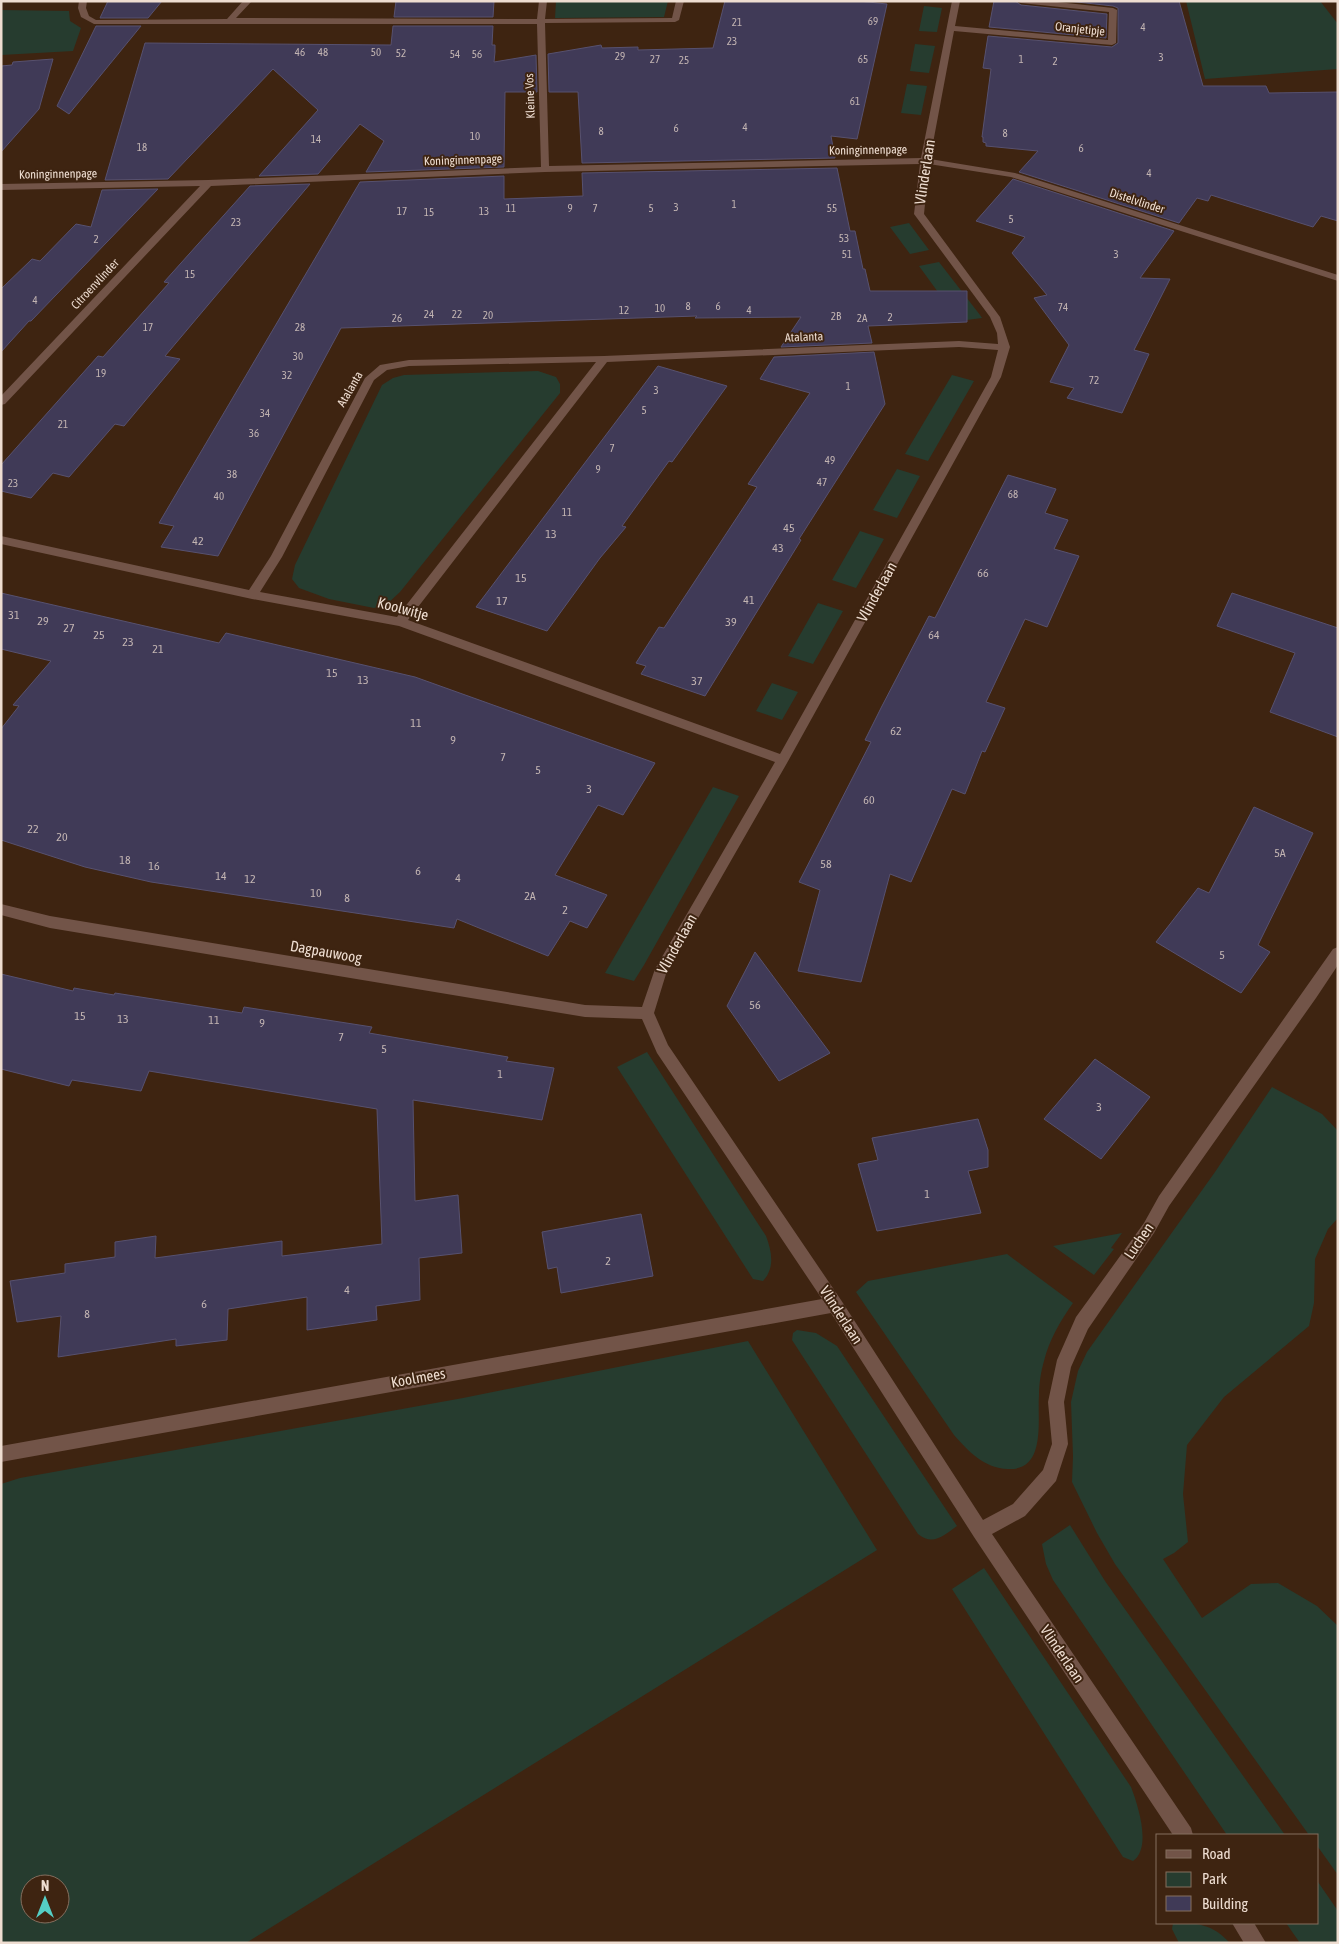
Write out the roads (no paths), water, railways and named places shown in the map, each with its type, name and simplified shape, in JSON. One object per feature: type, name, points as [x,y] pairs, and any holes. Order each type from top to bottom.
[{"type":"street","points":[[83,1],[82,8],[85,17],[94,22],[230,20],[541,22],[675,20],[680,1]]},
{"type":"street","points":[[230,20],[248,1]]},
{"type":"street","name":"Kleine Vos","points":[[543,1],[541,22],[545,169]]},
{"type":"street","name":"Vlinderlaan","points":[[956,1],[925,161],[918,214],[995,317],[1002,331],[1005,347],[996,377],[783,760],[660,973],[647,1014],[662,1049],[835,1305],[980,1531],[1183,1834]]},
{"type":"street","name":"Oranjetipje","points":[[951,28],[1112,43],[1114,10],[1021,1]]},
{"type":"street","name":"Koninginnenpage","points":[[1,187],[208,183],[545,169],[925,161]]},
{"type":"street","name":"Distelvlinder","points":[[925,161],[1012,174],[1338,278]]},
{"type":"street","name":"Citroenvlinder","points":[[1,402],[208,183]]},
{"type":"street","name":"Atalanta","points":[[252,595],[276,557],[370,378],[384,367],[409,363],[604,359],[959,344],[1005,347]]},
{"type":"street","points":[[400,622],[604,359]]},
{"type":"street","name":"Koolwitje","points":[[1,540],[252,595],[400,622],[783,760]]},
{"type":"street","name":"Dagpauwoog","points":[[1,909],[50,922],[585,1012],[647,1014]]},
{"type":"street","name":"Luchen","points":[[980,1531],[1019,1510],[1050,1475],[1060,1444],[1056,1402],[1062,1366],[1082,1323],[1149,1228],[1164,1201],[1311,994],[1338,952]]},
{"type":"street","name":"Koolmees","points":[[1,1454],[752,1318],[835,1305]]},
{"type":"street","points":[[1243,1924],[1256,1943]]}]
